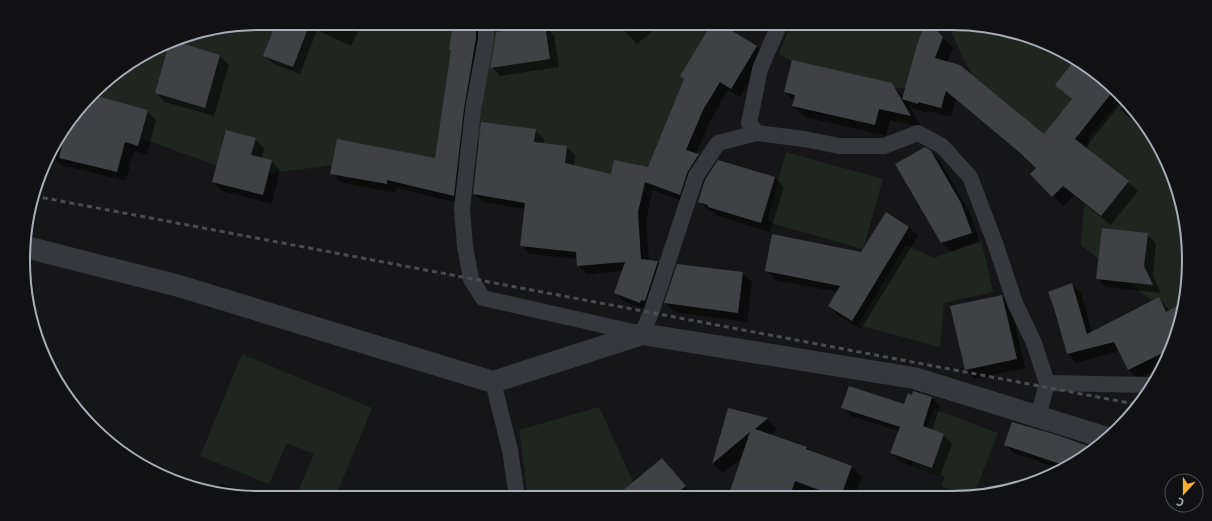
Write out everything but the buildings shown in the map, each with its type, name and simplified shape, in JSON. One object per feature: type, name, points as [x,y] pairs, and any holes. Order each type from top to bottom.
[{"type":"street","points":[[30,249],[179,286],[493,382],[642,334],[914,378],[1101,436]]},
{"type":"lane","points":[[486,30],[486,38],[473,110],[462,209],[465,246],[471,279],[483,298],[642,334],[651,312],[696,176],[718,143],[757,133],[804,139],[839,146],[884,146],[918,133],[942,146],[970,177],[995,243],[1015,303],[1034,342],[1047,383],[1038,417]]},
{"type":"lane","points":[[757,133],[749,123],[760,69],[777,30]]},
{"type":"lane","points":[[493,382],[510,450],[516,491]]},
{"type":"lane","points":[[1047,383],[1145,386]]},
{"type":"shaded area","points":[[245,30],[477,30],[450,184],[352,163],[246,176],[81,117],[109,87],[145,61],[186,42],[216,34]]},
{"type":"shaded area","points":[[489,30],[719,30],[711,59],[666,174],[624,186],[477,141]]},
{"type":"shaded area","points":[[788,30],[937,30],[913,89],[828,82],[779,54]]},
{"type":"shaded area","points":[[950,30],[967,30],[996,34],[1026,42],[1067,61],[1090,76],[1062,123],[1030,141],[987,101],[963,58]]},
{"type":"shaded area","points":[[1118,102],[1143,132],[1158,159],[1170,186],[1178,216],[1182,245],[1182,276],[1174,318],[1081,245],[1089,136]]},
{"type":"shaded area","points":[[786,152],[883,179],[863,249],[767,222]]},
{"type":"shaded area","points":[[981,240],[993,292],[944,303],[940,347],[858,325],[906,245],[934,258]]},
{"type":"shaded area","points":[[242,354],[372,408],[338,491],[298,491],[314,454],[287,443],[269,484],[200,456]]},
{"type":"shaded area","points":[[599,407],[637,491],[527,491],[519,430]]},
{"type":"shaded area","points":[[934,409],[998,433],[975,490],[954,491],[941,486],[945,477],[912,465]]},
{"type":"railway","points":[[39,197],[1132,403]]}]
